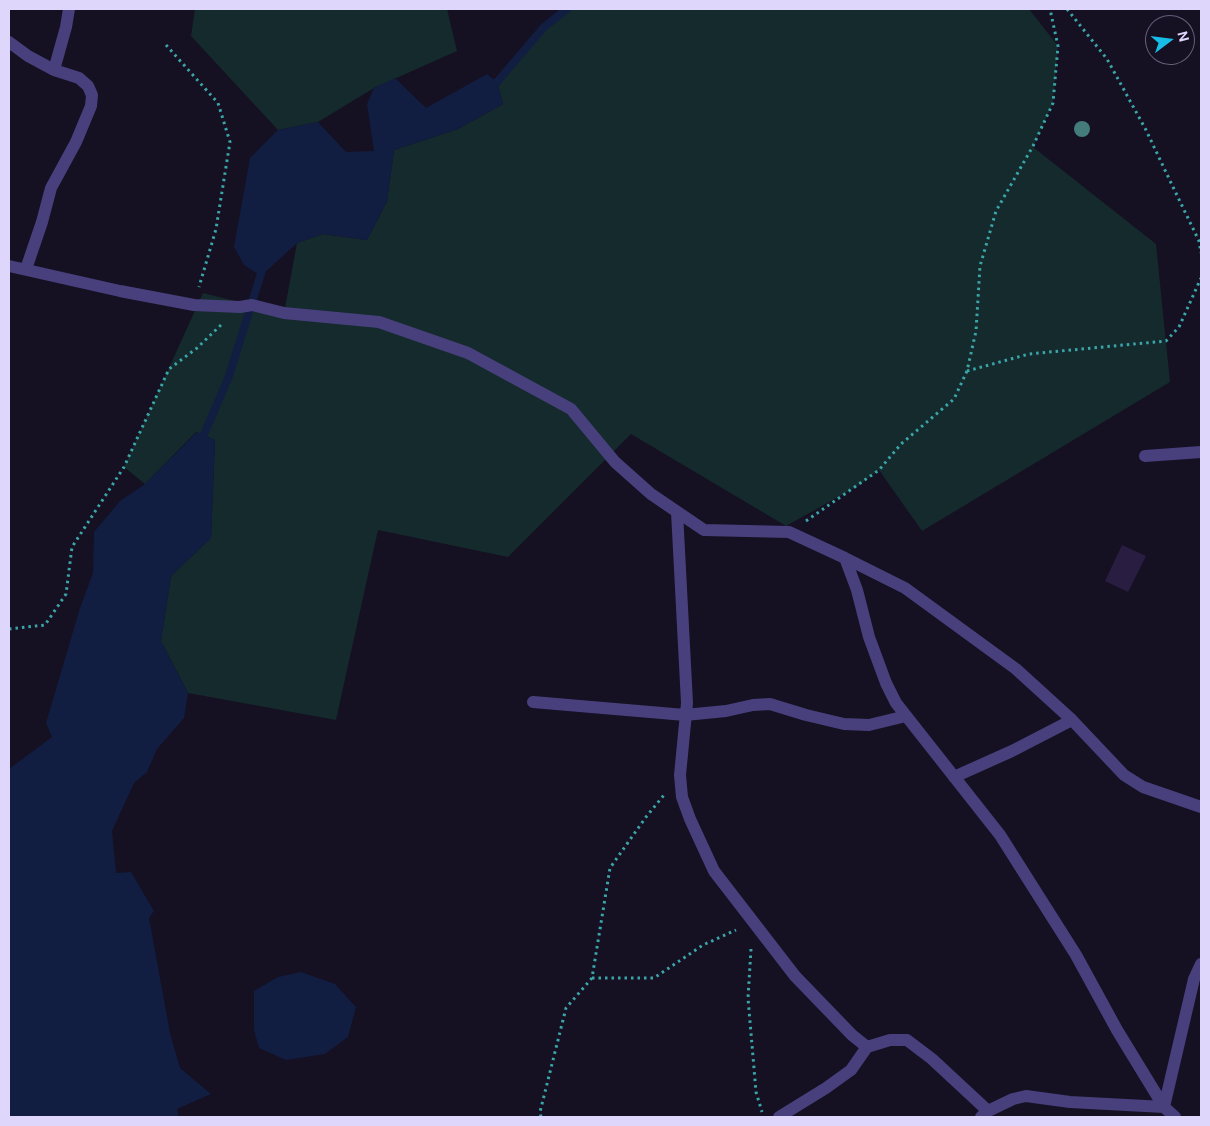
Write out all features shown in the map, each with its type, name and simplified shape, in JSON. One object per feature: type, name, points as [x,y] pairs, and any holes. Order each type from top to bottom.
[{"type":"street","points":[[54,70],[69,9]]},
{"type":"street","points":[[9,42],[28,56],[54,70],[78,78],[88,86],[92,95],[91,106],[76,142],[51,188],[26,269]]},
{"type":"street","points":[[9,266],[120,291],[194,305],[240,307],[252,305],[284,313],[379,322],[468,353],[571,408],[615,462],[651,494],[704,530],[789,532],[905,588],[1016,669],[1072,720],[1124,774],[1143,787],[1201,807]]},
{"type":"street","points":[[1146,456],[1201,452]]},
{"type":"street","points":[[677,512],[686,694],[686,715],[680,775],[682,796],[690,819],[714,871],[753,922],[795,976],[832,1016],[867,1047]]},
{"type":"street","points":[[845,558],[857,590],[869,637],[886,683],[896,703],[1000,835],[1076,955],[1117,1030],[1164,1107],[1175,1117]]},
{"type":"street","points":[[533,702],[686,715],[770,704],[844,724],[869,724],[906,716]]},
{"type":"street","points":[[954,777],[1012,751],[1072,720]]},
{"type":"street","points":[[1164,1107],[1194,979],[1201,964]]},
{"type":"street","points":[[780,1117],[851,1070],[867,1047],[890,1040],[906,1040],[920,1049],[938,1065],[984,1114],[1012,1099],[1026,1096],[1070,1102],[1164,1107]]},
{"type":"path","points":[[789,532],[879,470],[901,444],[954,399],[968,371],[976,331],[980,266],[996,211],[1033,146],[1053,103],[1058,46],[1050,9]]},
{"type":"path","points":[[1067,9],[1107,59],[1199,241],[1201,253]]},
{"type":"path","points":[[166,46],[218,103],[230,142],[216,229],[194,305]]},
{"type":"path","points":[[968,371],[1028,354],[1166,341],[1178,327],[1201,278]]},
{"type":"path","points":[[9,629],[45,625],[66,594],[72,547],[124,467],[169,369],[198,348],[240,307]]},
{"type":"path","points":[[541,1117],[540,1112],[566,1008],[592,978],[610,868],[646,817],[680,775]]},
{"type":"path","points":[[592,978],[654,978],[703,945],[753,922],[748,998],[756,1092],[763,1117]]},
{"type":"green space","points":[[195,9],[447,9],[457,51],[374,88],[318,122],[278,130],[191,36]]},
{"type":"green space","points":[[567,9],[1029,9],[1058,46],[1053,103],[1033,147],[1156,244],[1170,382],[922,531],[879,470],[858,486],[786,526],[631,434],[508,557],[378,530],[336,720],[188,693],[161,641],[171,576],[211,538],[215,440],[196,432],[145,484],[124,467],[203,293],[284,313],[297,243],[323,234],[367,240],[387,201],[394,150],[458,129],[503,104],[497,82],[544,27]]},
{"type":"water","points":[[487,74],[497,82],[503,104],[458,129],[394,150],[387,201],[367,240],[323,234],[297,243],[261,276],[244,265],[234,247],[250,158],[278,130],[318,122],[346,152],[374,151],[367,104],[374,88],[395,78],[426,108]]},
{"type":"water","points":[[197,432],[215,440],[211,538],[171,576],[161,641],[188,693],[184,718],[157,749],[147,772],[134,783],[112,831],[116,873],[131,872],[154,911],[149,918],[170,1033],[180,1068],[211,1094],[177,1109],[179,1117],[9,1117],[9,769],[52,737],[46,723],[80,608],[93,573],[94,532],[120,501],[145,484]]},
{"type":"water","points":[[301,972],[335,984],[356,1007],[348,1037],[325,1054],[286,1060],[259,1048],[254,1030],[254,991],[278,977]]},
{"type":"building","points":[[1122,545],[1146,556],[1128,592],[1105,581]]},
{"type":"waterway","points":[[489,87],[497,82],[544,27],[567,9]]},
{"type":"waterway","points":[[200,444],[229,376],[263,267]]}]
